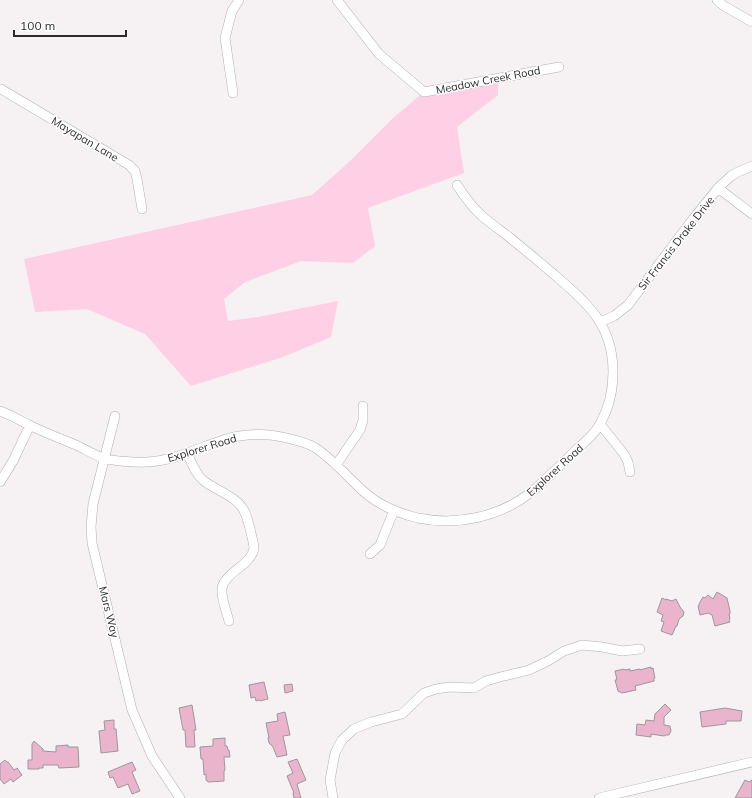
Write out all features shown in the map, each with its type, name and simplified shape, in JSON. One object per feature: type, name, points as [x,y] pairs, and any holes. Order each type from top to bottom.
[{"type":"street","points":[[233,93],[225,38],[232,11],[239,0]]},
{"type":"street","name":"Meadow Creek Road","points":[[337,0],[379,54],[424,92],[559,67]]},
{"type":"street","points":[[717,0],[724,6],[752,22]]},
{"type":"street","name":"Mayapan Lane","points":[[0,89],[129,165],[135,172],[142,209]]},
{"type":"street","name":"Sir Francis Drake Drive","points":[[600,322],[614,316],[628,305],[718,188],[731,176],[752,166]]},
{"type":"street","name":"Explorer Road","points":[[0,411],[104,458],[127,461],[148,462],[168,459],[225,439],[236,437],[270,435],[292,439],[314,447],[336,465],[368,496],[378,503],[394,510],[418,518],[448,521],[478,518],[501,510],[521,499],[539,486],[590,437],[600,424],[610,398],[613,377],[613,362],[610,346],[604,330],[590,307],[578,294],[481,215],[465,197],[457,185]]},
{"type":"street","points":[[718,188],[752,214]]},
{"type":"street","points":[[336,465],[360,430],[363,420],[364,406]]},
{"type":"street","name":"Mars Way","points":[[115,416],[93,504],[91,527],[92,543],[132,710],[152,756],[180,798]]},
{"type":"street","points":[[600,424],[624,454],[628,462],[630,472]]},
{"type":"street","points":[[0,482],[13,461],[30,425]]},
{"type":"street","points":[[187,453],[196,473],[204,481],[241,505],[246,514],[254,548],[243,566],[229,576],[222,587],[222,597],[229,621]]},
{"type":"street","points":[[370,554],[380,545],[394,510]]},
{"type":"street","points":[[333,798],[330,780],[335,753],[342,740],[354,729],[371,722],[402,714],[424,693],[450,687],[474,688],[486,681],[529,670],[564,651],[582,645],[622,651],[640,649]]},
{"type":"street","points":[[599,798],[752,762]]},
{"type":"shaded area","points":[[498,78],[498,95],[457,127],[464,173],[368,208],[375,246],[353,263],[301,261],[245,282],[224,299],[228,321],[258,317],[338,301],[331,337],[283,357],[191,386],[145,334],[87,309],[35,312],[24,259],[312,195],[349,162],[393,118],[424,92]]},
{"type":"building","points":[[717,592],[727,598],[730,611],[730,622],[715,626],[712,615],[708,613],[700,615],[698,606],[703,597],[705,598],[708,595],[713,599]]},
{"type":"building","points":[[662,598],[672,601],[676,599],[684,612],[672,635],[661,631],[664,622],[661,621],[663,615],[657,612]]},
{"type":"building","points":[[651,667],[651,669],[653,668],[655,678],[654,681],[635,686],[636,690],[622,693],[618,691],[615,680],[617,680],[615,671],[624,669],[630,669],[630,671],[640,670]]},
{"type":"building","points":[[264,682],[268,699],[256,701],[255,697],[251,698],[249,685]]},
{"type":"building","points":[[292,684],[293,691],[285,693],[284,685]]},
{"type":"building","points":[[665,704],[671,710],[664,717],[664,725],[670,726],[671,731],[669,735],[664,736],[651,734],[651,737],[636,735],[637,724],[645,725],[646,720],[654,721],[655,714]]},
{"type":"building","points":[[192,705],[196,730],[194,730],[195,747],[186,747],[185,730],[183,730],[179,708]]},
{"type":"building","points":[[725,708],[742,711],[741,721],[726,721],[726,724],[702,727],[700,712]]},
{"type":"building","points":[[285,712],[290,735],[283,736],[287,755],[277,757],[273,747],[269,743],[266,723],[278,721],[277,714]]},
{"type":"building","points":[[114,720],[118,751],[101,753],[99,731],[105,730],[104,721]]},
{"type":"building","points":[[225,738],[225,746],[227,746],[229,750],[230,757],[224,757],[224,781],[208,782],[206,780],[206,774],[204,775],[203,759],[201,759],[200,747],[213,746],[213,739]]},
{"type":"building","points":[[34,741],[43,749],[43,751],[56,752],[56,746],[68,745],[68,747],[78,747],[79,767],[59,768],[58,765],[43,765],[43,768],[28,769],[28,760],[32,760],[32,744]]},
{"type":"building","points":[[297,759],[306,780],[297,784],[301,798],[294,798],[294,793],[287,776],[293,773],[288,762]]},
{"type":"building","points":[[5,760],[14,770],[17,768],[22,775],[13,782],[11,779],[4,784],[0,779],[0,764]]},
{"type":"building","points":[[132,762],[136,770],[132,772],[140,791],[132,794],[128,784],[118,788],[113,777],[110,778],[108,772]]},
{"type":"building","points":[[745,780],[749,782],[752,780],[752,798],[735,798]]}]
